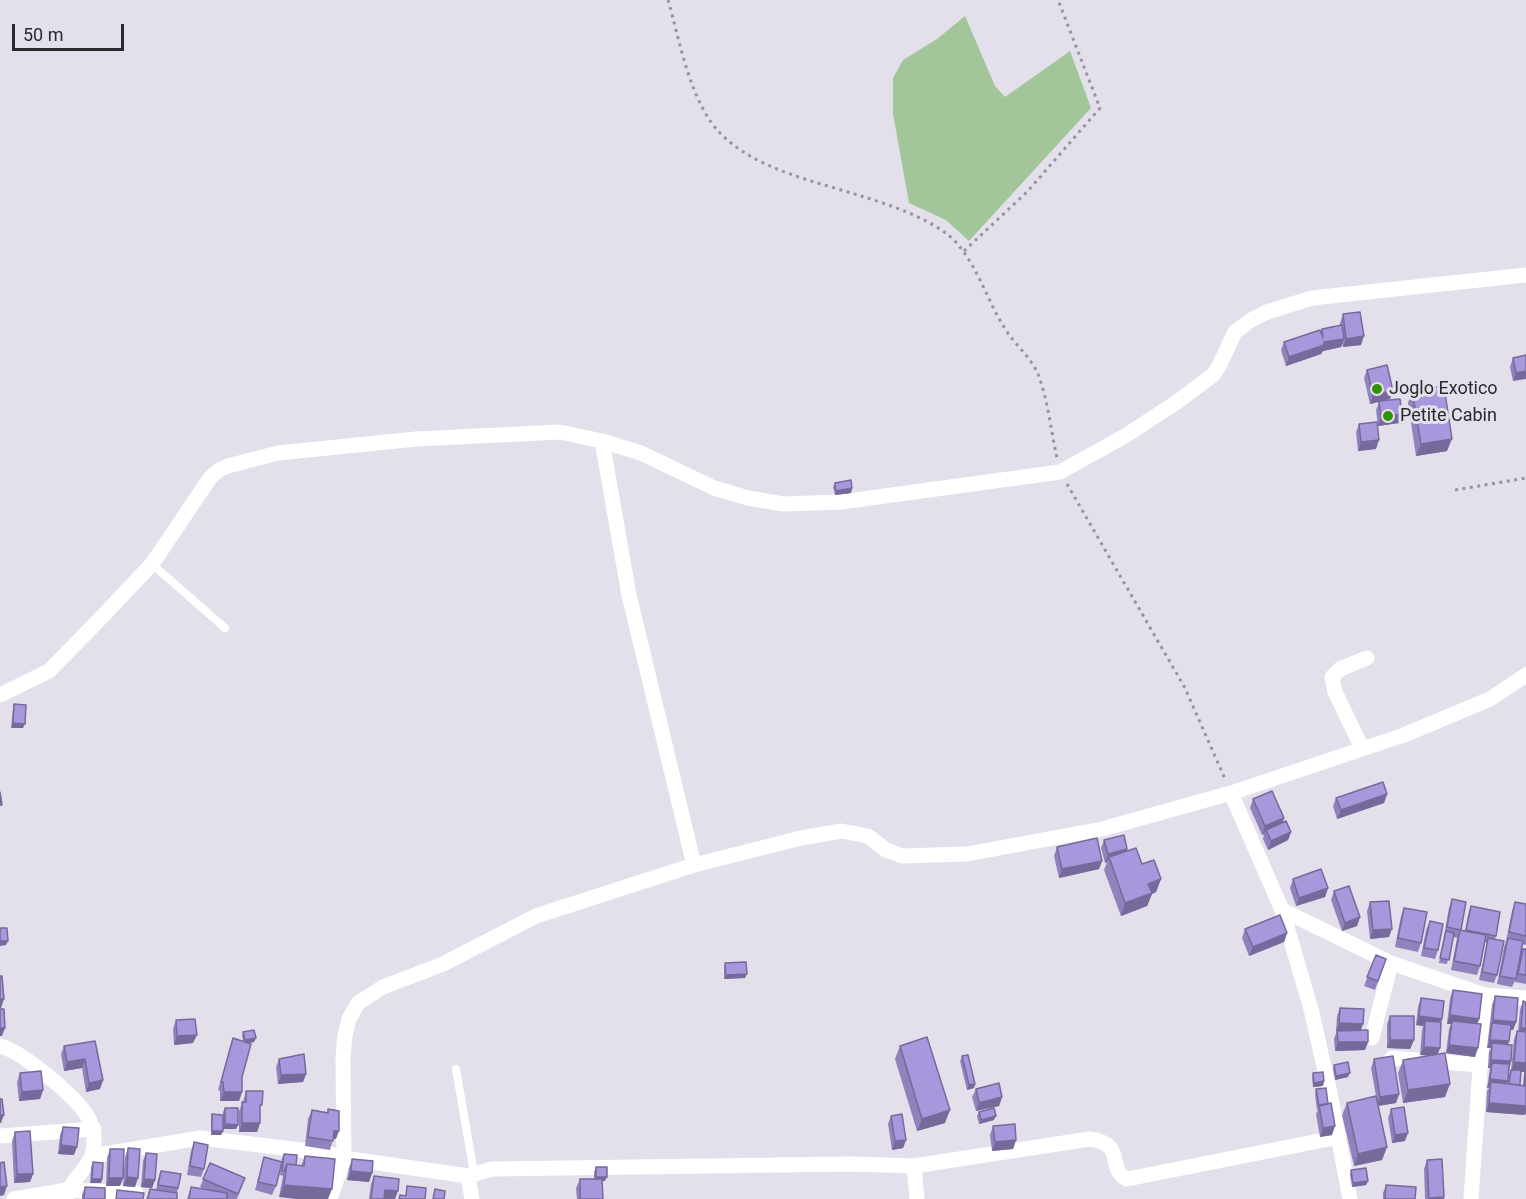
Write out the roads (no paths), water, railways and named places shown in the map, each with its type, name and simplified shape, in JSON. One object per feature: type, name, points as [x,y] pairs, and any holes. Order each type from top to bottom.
[{"type":"street","points":[[0,695],[49,671],[152,564],[210,478],[219,470],[243,460],[278,453],[353,444],[560,432],[602,441],[641,453],[714,488],[748,498],[783,504],[852,501],[1060,472],[1125,436],[1213,375],[1235,332],[1267,312],[1312,298],[1526,275]]},
{"type":"street","points":[[602,441],[629,595],[694,865]]},
{"type":"street","points":[[1362,748],[1335,692],[1332,677],[1340,669],[1367,658]]},
{"type":"street","points":[[330,1199],[344,1158],[343,1057],[349,1019],[358,1003],[383,987],[443,964],[536,916],[694,865],[801,838],[842,831],[868,836],[886,850],[902,856],[967,854],[1102,829],[1232,793],[1404,735],[1490,699],[1526,675]]},
{"type":"street","points":[[1232,793],[1282,910],[1311,1009],[1350,1199]]},
{"type":"street","points":[[1282,910],[1391,963],[1485,995],[1526,998]]},
{"type":"street","points":[[1372,1038],[1391,963]]},
{"type":"street","points":[[1471,1199],[1485,995]]},
{"type":"street","points":[[0,1046],[18,1053],[57,1083],[88,1116],[93,1129],[92,1156],[67,1195]]},
{"type":"street","points":[[1392,1058],[1481,1065]]},
{"type":"street","points":[[0,1136],[93,1129]]},
{"type":"street","points":[[92,1156],[200,1138],[327,1153],[344,1158],[471,1175],[492,1169],[851,1164],[914,1166],[1090,1139],[1111,1147],[1119,1174],[1127,1179],[1339,1137]]},
{"type":"street","points":[[914,1166],[917,1199]]},
{"type":"street","points":[[471,1175],[472,1199]]},
{"type":"street","points":[[14,1199],[143,1193]]},
{"type":"lane","points":[[152,564],[225,628]]},
{"type":"lane","points":[[456,1069],[471,1175]]},
{"type":"place","name":"Joglo Exotico","points":[[1377,389]]},
{"type":"place","name":"Petite Cabin","points":[[1388,416]]}]
